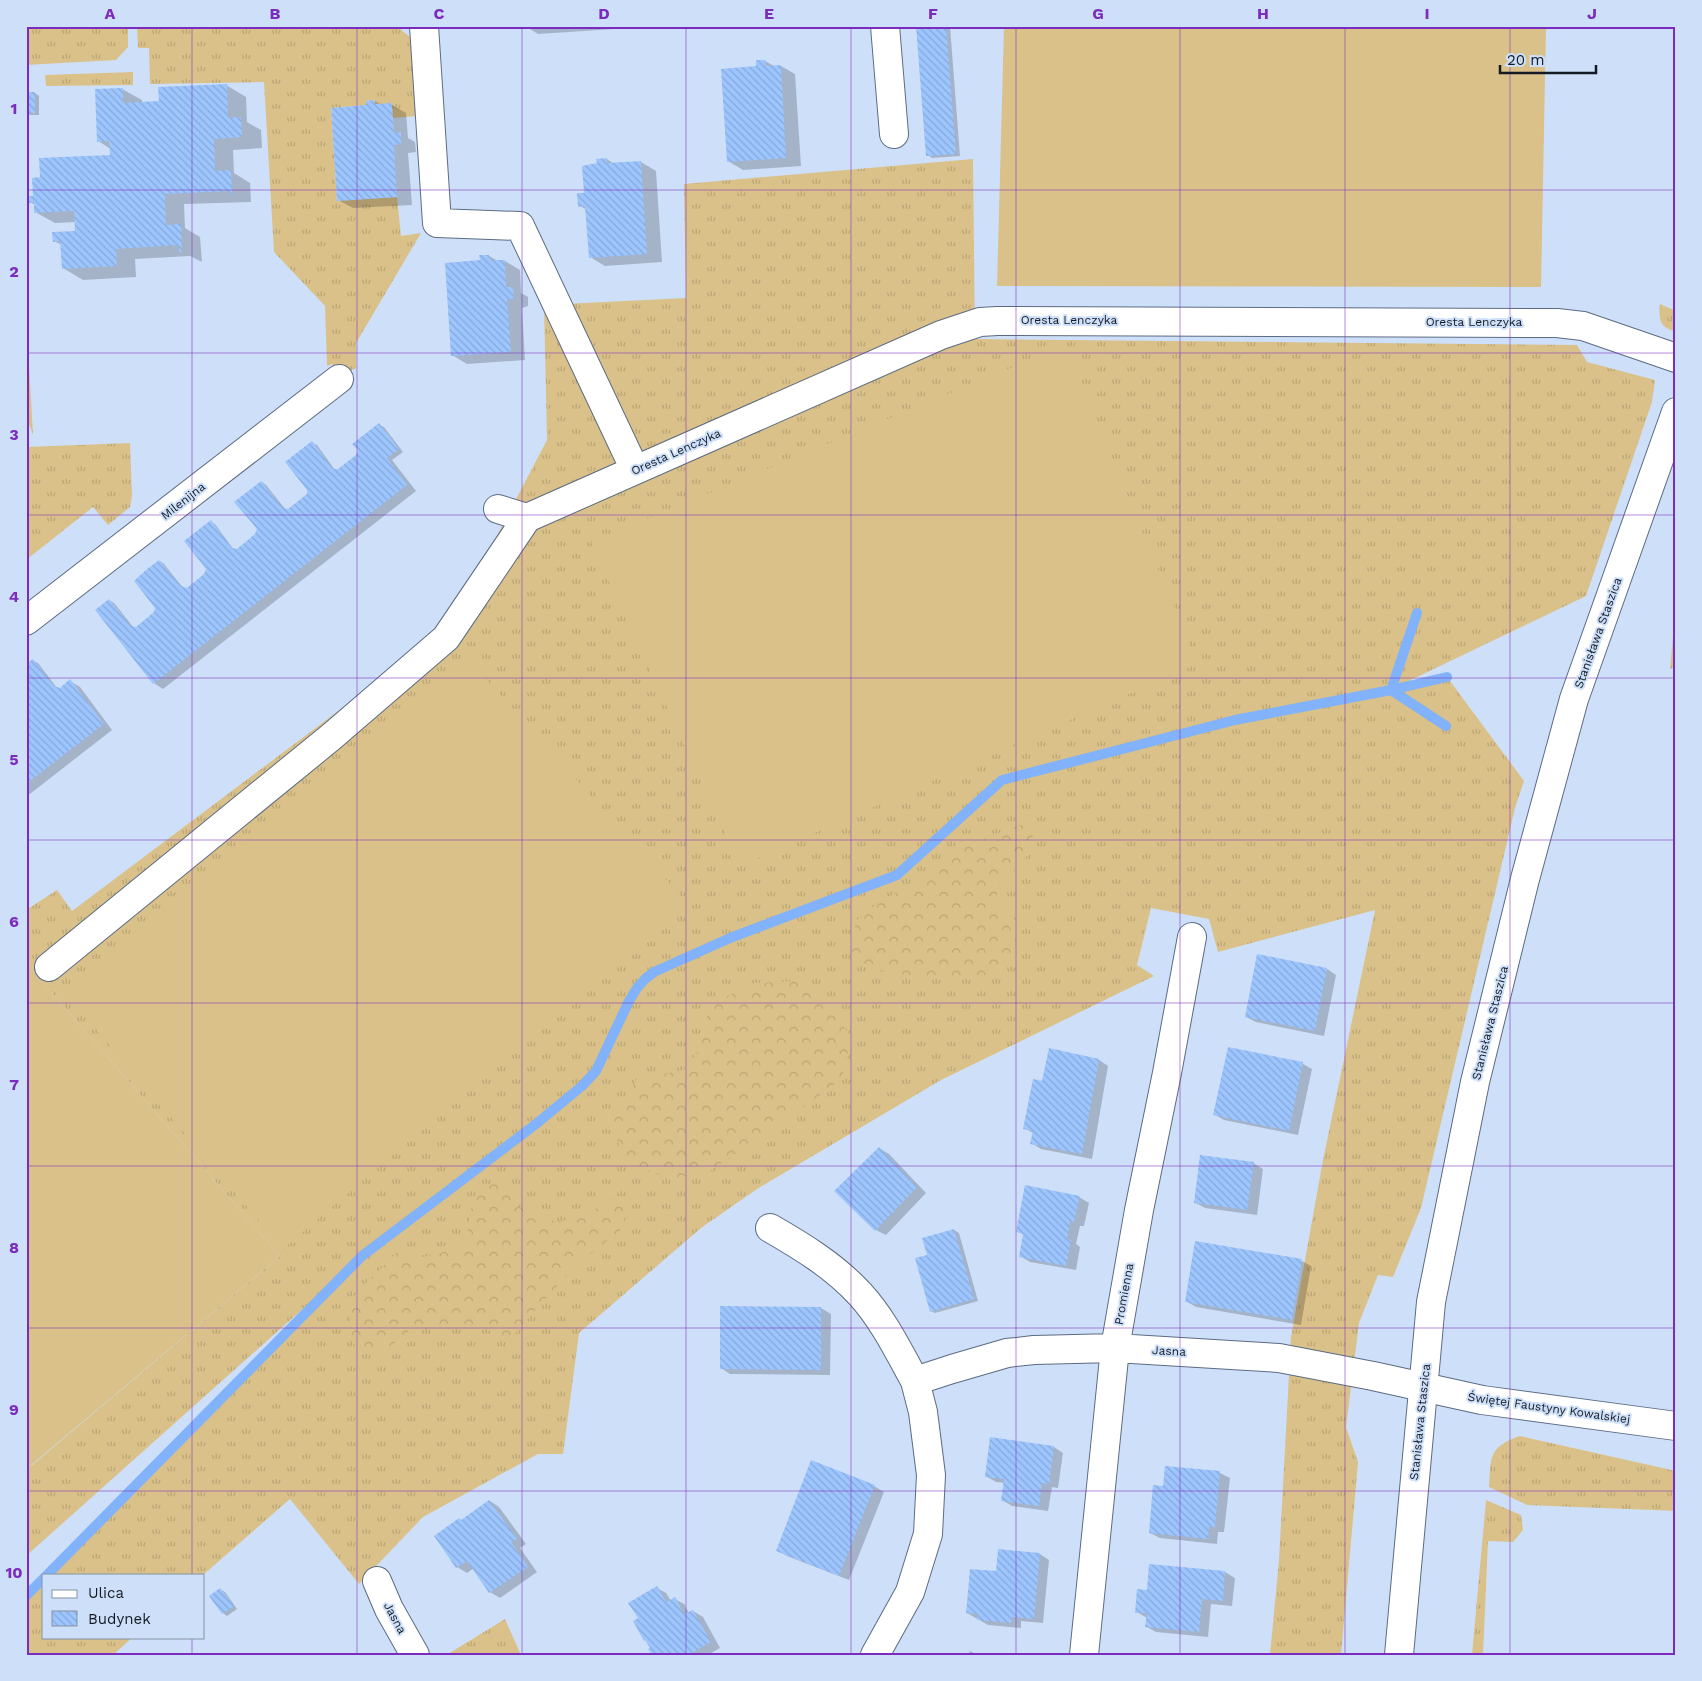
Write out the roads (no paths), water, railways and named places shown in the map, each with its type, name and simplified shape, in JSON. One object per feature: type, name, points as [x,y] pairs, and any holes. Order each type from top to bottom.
[{"type":"street","points":[[424,26],[437,223],[520,226],[635,470]]},
{"type":"street","points":[[885,26],[894,134]]},
{"type":"street","name":"Oresta Lenczyka","points":[[527,518],[941,335],[980,322],[1090,320],[1557,323],[1583,326],[1676,358]]},
{"type":"street","name":"Milenijna","points":[[26,621],[339,379]]},
{"type":"street","name":"Stanisława Staszica","points":[[1399,1655],[1432,1302],[1470,1111],[1525,879],[1574,699],[1676,412]]},
{"type":"street","points":[[49,967],[331,737],[446,638],[527,518],[498,510]]},
{"type":"street","name":"Promienna","points":[[1084,1655],[1115,1348],[1139,1210],[1192,937]]},
{"type":"street","points":[[770,1228],[814,1254],[860,1294],[878,1318],[915,1382],[923,1412],[931,1475],[928,1534],[910,1592],[875,1655]]},
{"type":"street","name":"Jasna","points":[[915,1382],[1007,1353],[1034,1350],[1115,1348],[1279,1358],[1424,1386]]},
{"type":"street","name":"Świętej Faustyny Kowalskiej","points":[[1424,1386],[1482,1400],[1676,1426]]},
{"type":"street","name":"Jasna","points":[[377,1581],[389,1608],[415,1655]]},
{"type":"waterway","points":[[1417,613],[1391,690],[1446,726]]},
{"type":"waterway","points":[[48,1574],[362,1256],[536,1124],[582,1086],[596,1071],[637,988],[654,972],[730,938],[897,875],[1002,780],[1235,720],[1391,690],[1447,677]]},
{"type":"waterway","points":[[26,1596],[42,1580]]}]
